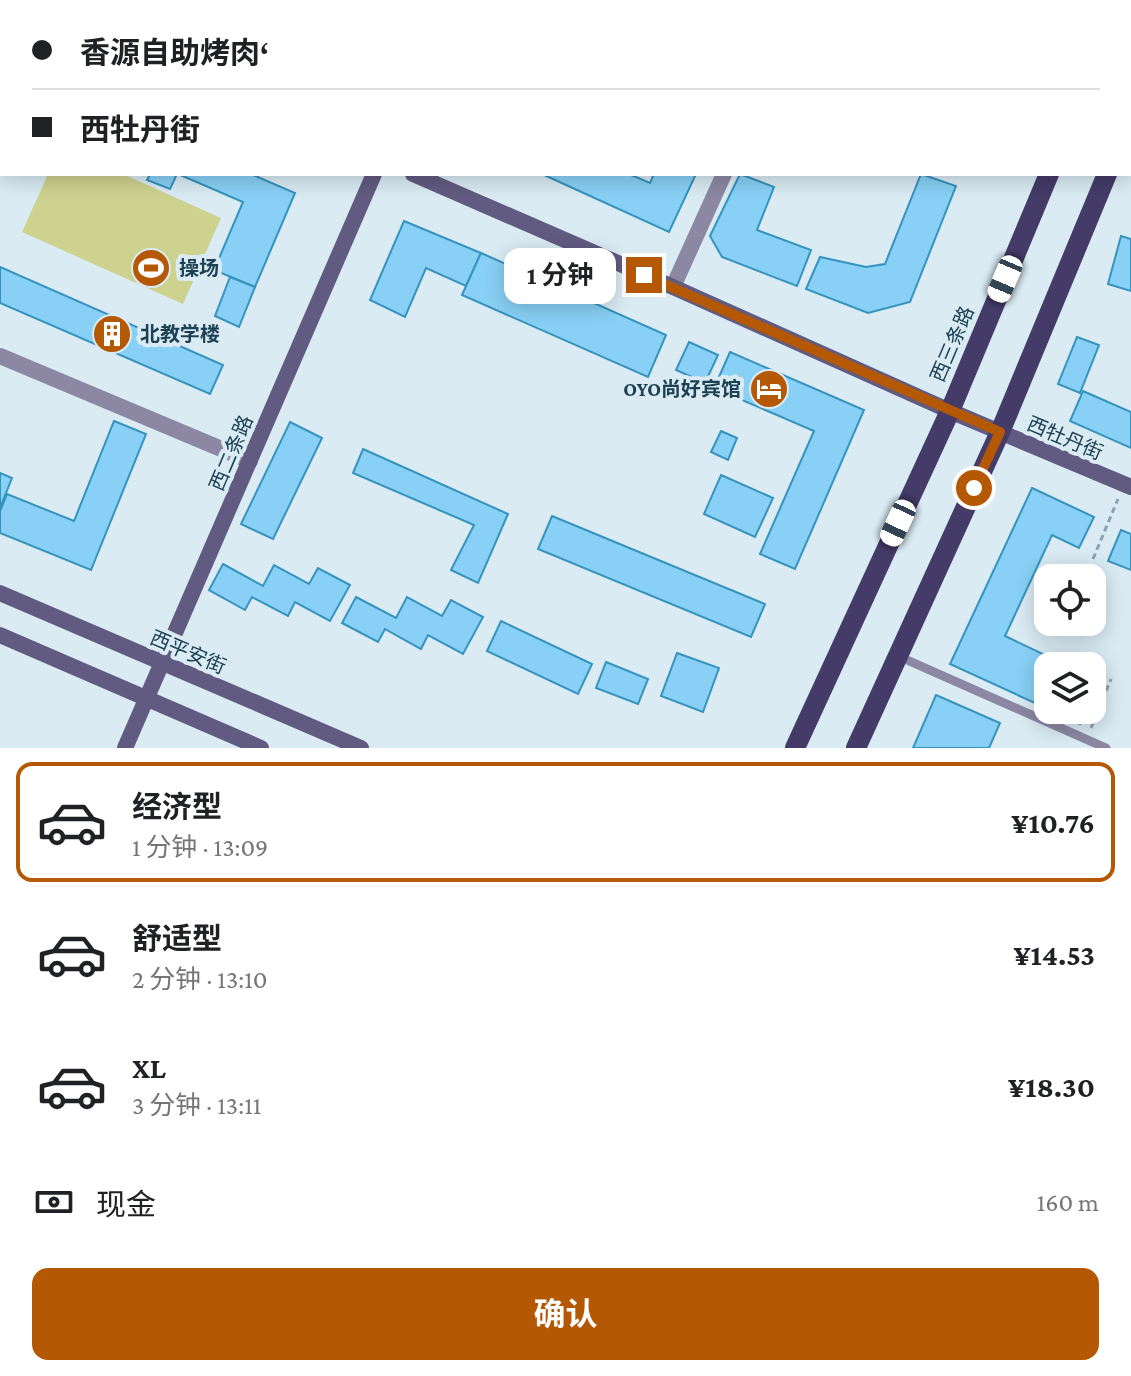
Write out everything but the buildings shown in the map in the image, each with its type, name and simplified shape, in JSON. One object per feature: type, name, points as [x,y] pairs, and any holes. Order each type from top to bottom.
[{"type":"main road","name":"西二条路","points":[[125,748],[373,176]]},
{"type":"main road","name":"西牡丹街","points":[[418,176],[950,411],[1128,486]]},
{"type":"main road","name":"西三条路","points":[[795,748],[950,411],[1048,176]]},
{"type":"main road","points":[[856,748],[1000,432],[1106,176]]},
{"type":"main road","name":"西平安街","points":[[0,593],[361,748]]},
{"type":"main road","points":[[0,635],[261,748]]},
{"type":"street","points":[[673,287],[723,176]]},
{"type":"street","points":[[0,356],[250,461]]},
{"type":"lane","points":[[898,656],[1106,748]]},
{"type":"path","points":[[1093,559],[1128,486]]},
{"type":"path","points":[[1086,739],[1111,679]]},
{"type":"green space","name":"操场","points":[[47,176],[127,176],[221,218],[183,304],[22,232]]},
{"type":"place","name":"操场","points":[[151,268]]},
{"type":"place","name":"北教学楼","points":[[112,334]]},
{"type":"place","name":"OYO尚好宾馆","points":[[769,389]]},
{"type":"route","points":[[644,275],[1000,432],[974,488]]}]
